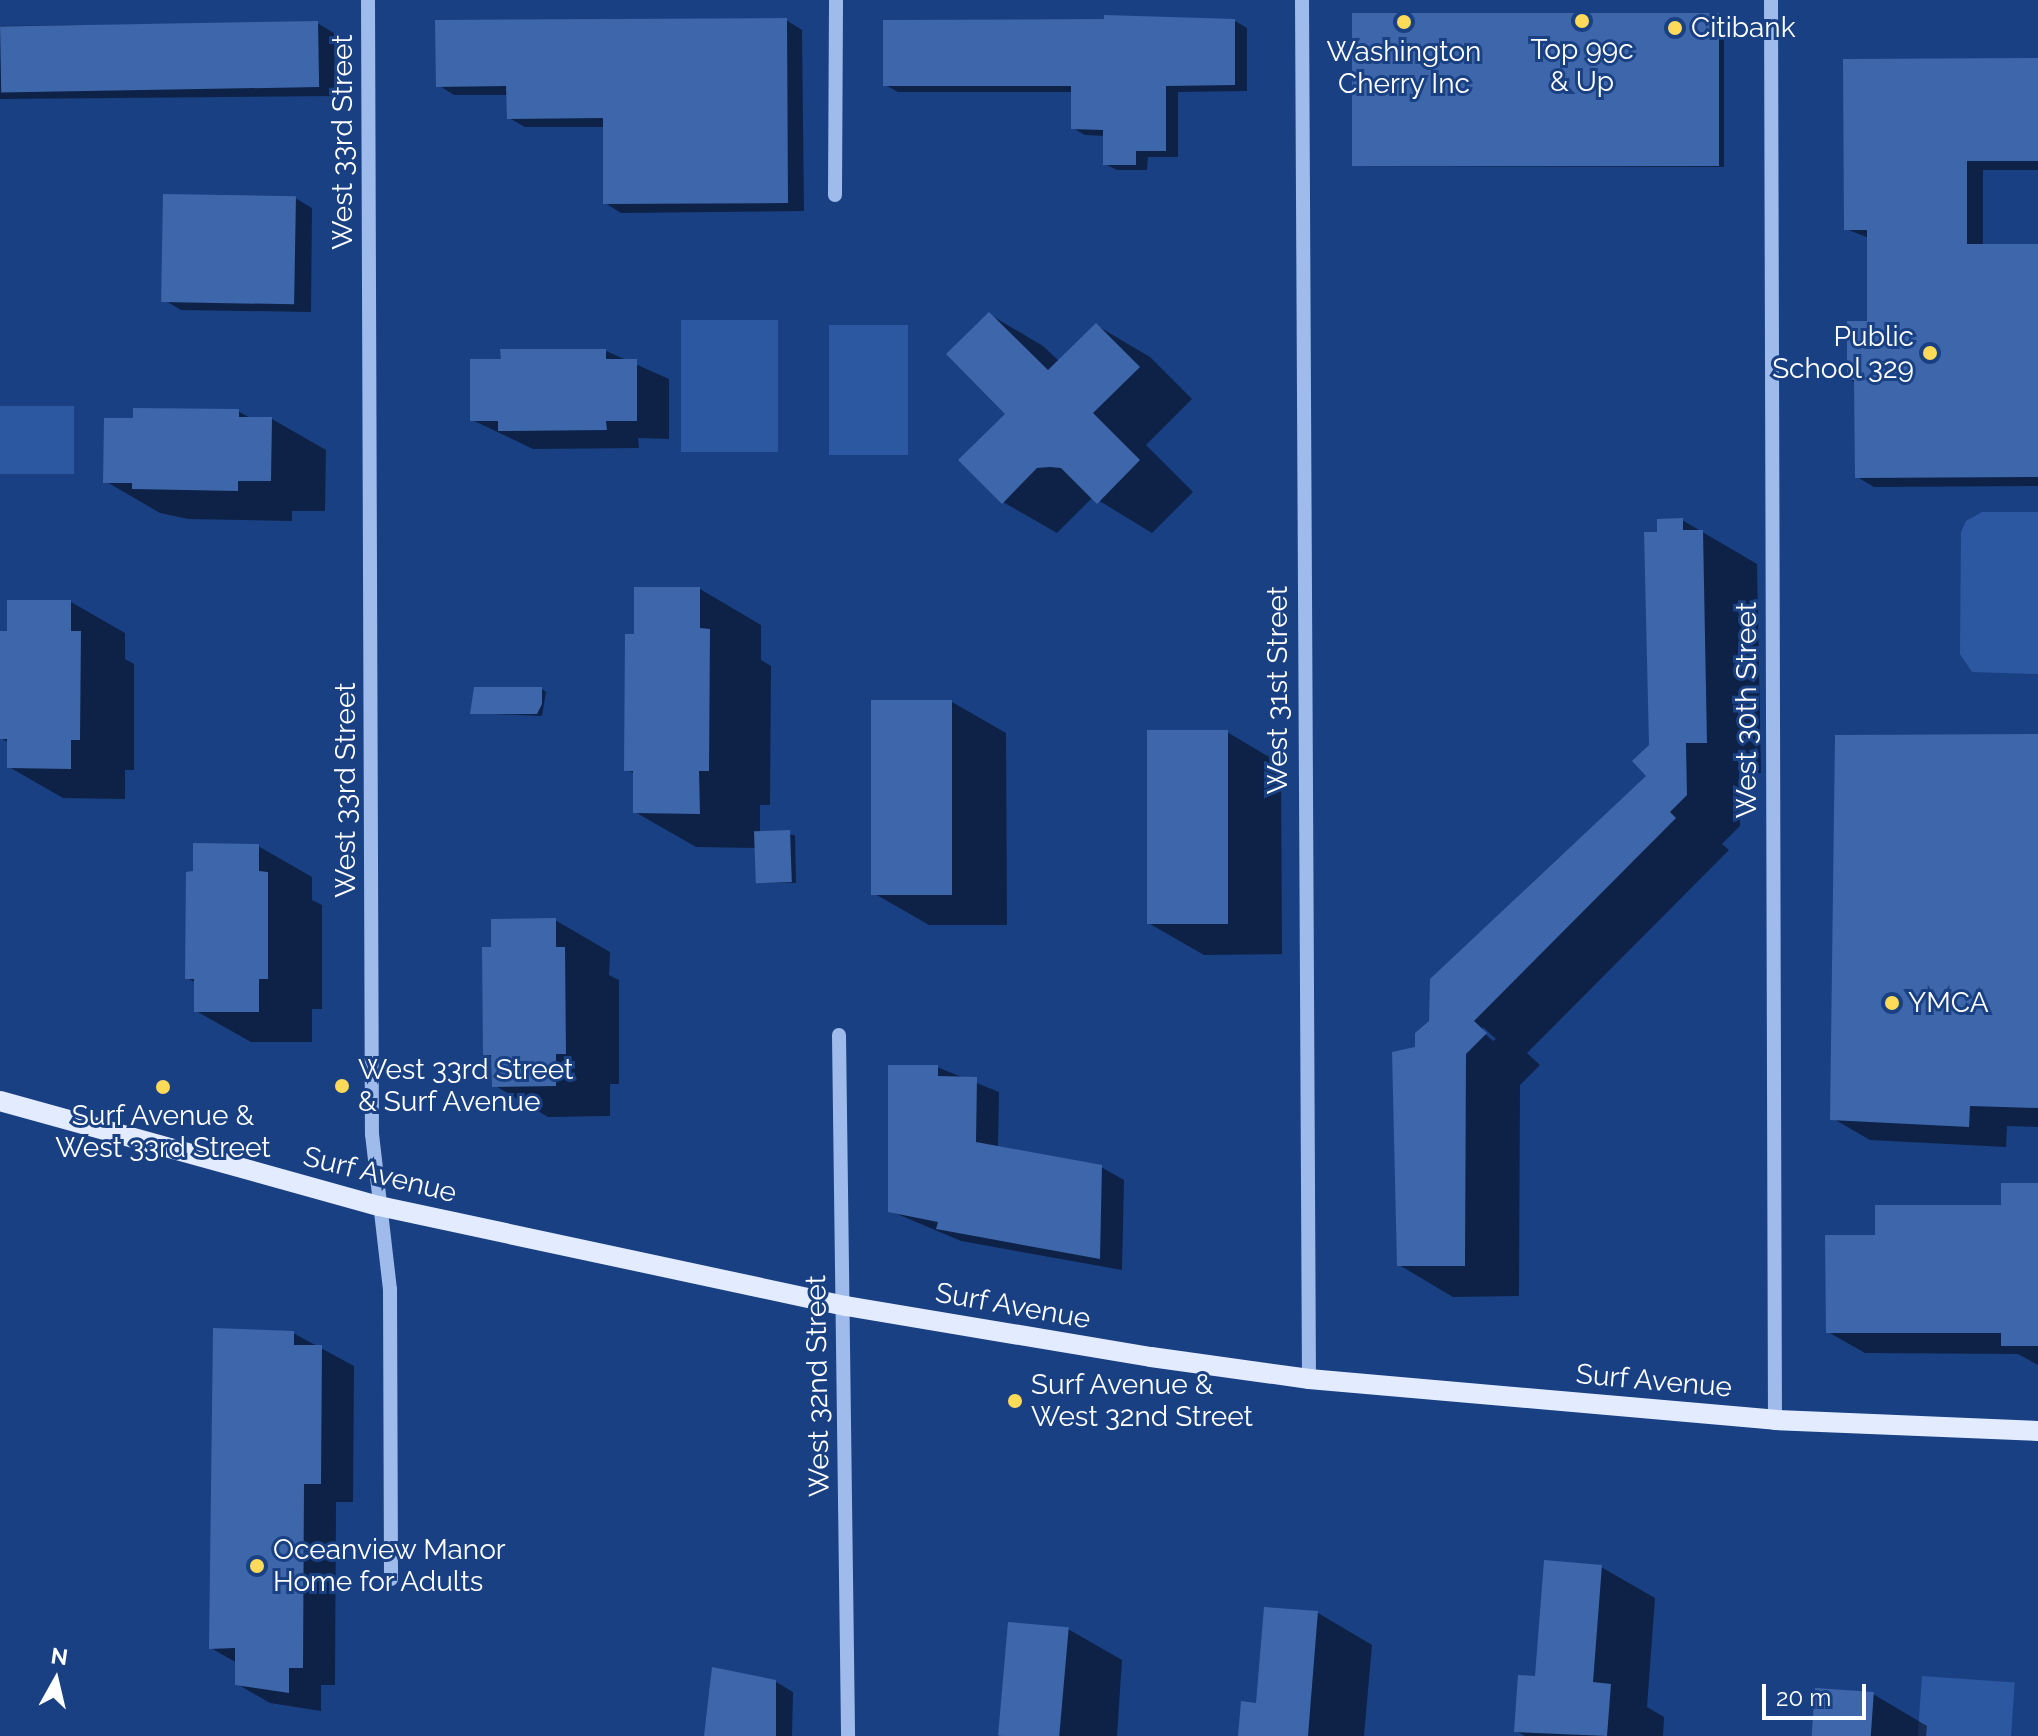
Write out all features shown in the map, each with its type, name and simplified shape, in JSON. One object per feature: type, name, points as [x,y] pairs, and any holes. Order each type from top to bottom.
[{"type":"main road","name":"Surf Avenue","points":[[0,1101],[379,1206],[846,1306],[1309,1379],[1775,1420],[2038,1431]]},
{"type":"street","name":"West 33rd Street","points":[[368,0],[372,1134],[390,1289],[391,1579]]},
{"type":"street","points":[[835,195],[836,0]]},
{"type":"street","name":"West 31st Street","points":[[1302,0],[1309,1379]]},
{"type":"street","name":"West 30th Street","points":[[1771,0],[1775,1420]]},
{"type":"street","name":"West 32nd Street","points":[[839,1035],[839,1233],[846,1306],[848,1736]]},
{"type":"shaded area","points":[[681,320],[778,320],[778,452],[681,452]]},
{"type":"shaded area","points":[[829,325],[908,325],[908,455],[829,455]]},
{"type":"shaded area","points":[[0,406],[74,406],[74,474],[0,474]]},
{"type":"shaded area","points":[[1982,512],[2038,512],[2038,674],[1972,672],[1960,654],[1961,532],[1966,521]]},
{"type":"shaded area","points":[[1922,1676],[2015,1682],[2011,1736],[1918,1736]]},
{"type":"building","points":[[1352,13],[1719,13],[1719,166],[1352,166]]},
{"type":"building","points":[[1104,15],[1235,19],[1235,85],[1166,86],[1166,151],[1136,151],[1136,165],[1103,165],[1103,130],[1071,129],[1071,86],[883,86],[883,20],[1104,19]]},
{"type":"building","points":[[787,18],[788,203],[603,204],[603,118],[507,119],[506,86],[436,87],[435,20]]},
{"type":"building","points":[[318,21],[319,87],[1,93],[0,27]]},
{"type":"building","points":[[2038,58],[2038,161],[1967,161],[1967,244],[2038,244],[2038,477],[1855,478],[1854,380],[1847,380],[1847,321],[1867,321],[1867,230],[1844,230],[1843,59]]},
{"type":"building","points":[[163,194],[296,196],[294,304],[161,302]]},
{"type":"building","points":[[989,312],[1048,370],[1096,323],[1140,367],[1093,413],[1140,460],[1097,504],[1061,468],[1050,467],[1037,468],[1002,504],[958,460],[1005,414],[946,354]]},
{"type":"building","points":[[500,349],[606,349],[606,359],[637,359],[637,421],[606,421],[607,430],[498,431],[498,421],[470,421],[470,359],[501,359]]},
{"type":"building","points":[[133,408],[239,409],[239,417],[272,417],[271,481],[238,481],[238,491],[132,489],[132,483],[103,483],[104,418],[133,418]]},
{"type":"building","points":[[1683,518],[1683,530],[1703,530],[1707,743],[1686,743],[1687,795],[1670,812],[1676,818],[1474,1021],[1487,1033],[1466,1054],[1465,1266],[1397,1266],[1392,1052],[1415,1047],[1415,1033],[1429,1021],[1430,979],[1646,776],[1632,761],[1649,745],[1644,532],[1657,532],[1657,519]]},
{"type":"building","points":[[634,587],[700,587],[700,628],[710,629],[709,771],[699,771],[700,814],[633,813],[633,771],[624,771],[625,634],[634,634]]},
{"type":"building","points":[[7,600],[71,600],[71,631],[81,631],[80,740],[71,740],[71,769],[7,768],[7,739],[0,739],[0,631],[7,631]]},
{"type":"building","points":[[474,687],[542,687],[542,704],[537,714],[470,714]]},
{"type":"building","points":[[871,700],[952,700],[952,895],[871,895]]},
{"type":"building","points":[[1147,730],[1228,730],[1228,924],[1147,924]]},
{"type":"building","points":[[2038,734],[2038,1108],[1970,1106],[1969,1127],[1830,1120],[1835,735]]},
{"type":"building","points":[[790,830],[792,882],[756,883],[754,831]]},
{"type":"building","points":[[193,843],[259,844],[259,871],[268,872],[268,979],[259,979],[259,1012],[194,1012],[194,979],[185,979],[186,872],[193,871]]},
{"type":"building","points":[[556,918],[556,947],[565,947],[566,1054],[556,1054],[556,1086],[492,1087],[491,1055],[483,1055],[482,947],[491,947],[491,919]]},
{"type":"building","points":[[888,1065],[938,1065],[938,1076],[977,1077],[976,1142],[1102,1165],[1100,1259],[936,1229],[938,1222],[888,1212]]},
{"type":"building","points":[[2001,1183],[2038,1183],[2038,1346],[2001,1346],[2001,1333],[1826,1333],[1825,1235],[1875,1235],[1875,1205],[2001,1205]]},
{"type":"building","name":"Oceanview Manor Home for Adults","points":[[213,1328],[294,1331],[294,1345],[322,1345],[321,1484],[304,1484],[303,1668],[289,1668],[289,1693],[235,1685],[235,1648],[209,1649]]},
{"type":"building","points":[[1544,1560],[1602,1565],[1593,1682],[1611,1684],[1607,1736],[1514,1732],[1518,1675],[1535,1676]]},
{"type":"building","points":[[1264,1607],[1318,1611],[1308,1736],[1238,1736],[1241,1701],[1256,1703]]},
{"type":"building","points":[[1008,1622],[1069,1627],[1059,1736],[998,1736]]},
{"type":"building","points":[[712,1667],[776,1680],[776,1736],[704,1736]]},
{"type":"building","points":[[1815,1688],[1874,1692],[1871,1736],[1812,1736]]},
{"type":"place","name":"Top 99c & Up","points":[[1582,21]]},
{"type":"place","name":"Washington Cherry Inc","points":[[1404,22]]},
{"type":"place","name":"Citibank","points":[[1675,28]]},
{"type":"place","name":"Public School 329","points":[[1930,353]]},
{"type":"place","name":"YMCA","points":[[1892,1003]]},
{"type":"place","name":"West 33rd Street & Surf Avenue","points":[[342,1086]]},
{"type":"place","name":"Surf Avenue & West 33rd Street","points":[[163,1087]]},
{"type":"place","name":"Surf Avenue & West 32nd Street","points":[[1015,1401]]},
{"type":"place","name":"Oceanview Manor Home for Adults","points":[[257,1566]]}]
